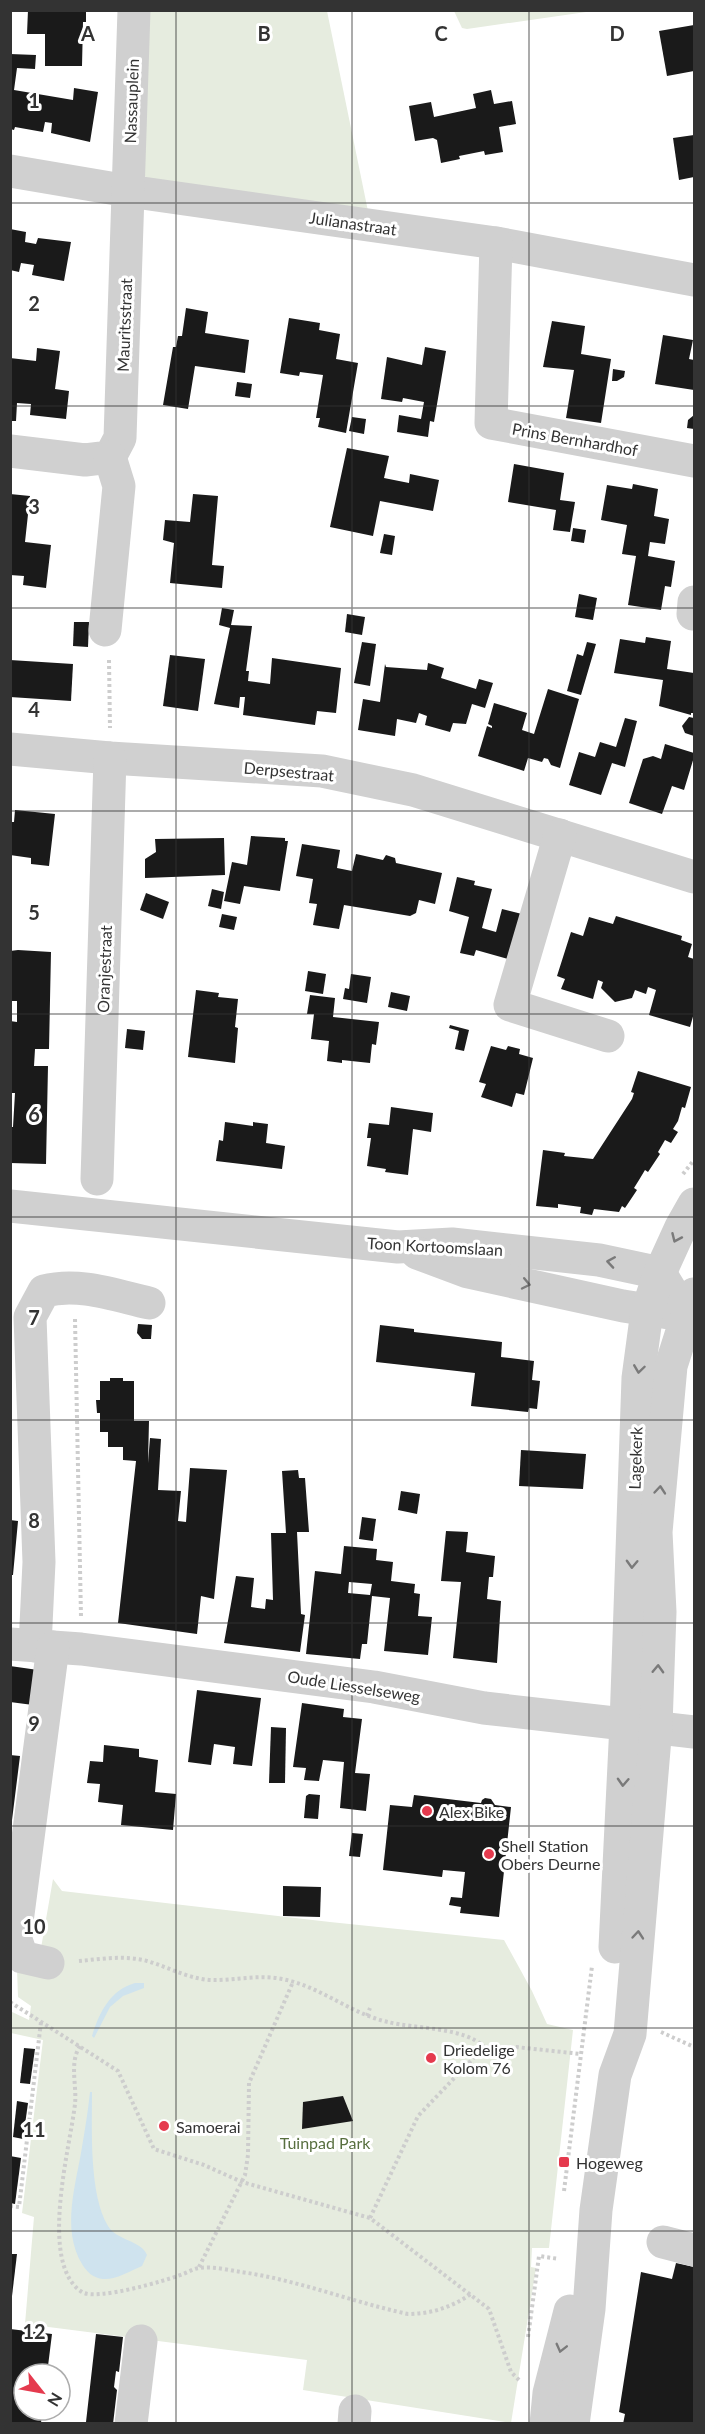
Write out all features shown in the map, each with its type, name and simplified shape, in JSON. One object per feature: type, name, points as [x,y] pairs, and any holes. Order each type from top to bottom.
[{"type":"street","name":"Nassauplein","points":[[128,191],[134,10]]},
{"type":"street","name":"Julianastraat","points":[[10,171],[128,191],[496,243],[694,280]]},
{"type":"street","name":"Mauritsstraat","points":[[110,457],[120,438],[128,191]]},
{"type":"street","name":"Prins Bernhardhof","points":[[496,243],[491,423],[694,461]]},
{"type":"street","points":[[10,451],[85,460],[110,457],[119,486],[105,630]]},
{"type":"street","name":"Derpsestraat","points":[[10,749],[110,758],[322,771],[413,790],[694,877]]},
{"type":"street","name":"Oranjestraat","points":[[97,1179],[110,758]]},
{"type":"street","points":[[560,835],[510,1005],[608,1036]]},
{"type":"street","name":"Lagekerk","points":[[641,1725],[638,1378],[647,1311],[660,1273],[694,1204]]},
{"type":"street","name":"Toon Kortoomslaan","points":[[10,1206],[398,1247],[452,1244],[599,1260],[660,1273]]},
{"type":"street","name":"Toon Kortoomslaan","points":[[398,1247],[468,1272],[647,1311],[690,1305]]},
{"type":"street","points":[[660,1273],[690,1305]]},
{"type":"street","points":[[48,1963],[22,1957],[15,1937],[45,1646],[39,1562],[30,1317],[44,1291],[61,1287],[82,1288],[149,1304]]},
{"type":"street","name":"Lagekerk","points":[[641,1725],[660,1612],[656,1532],[671,1366],[690,1305]]},
{"type":"street","name":"Oude Liesselseweg","points":[[45,1646],[374,1687],[484,1708],[694,1732]]},
{"type":"street","points":[[573,2424],[589,2309],[596,2210],[615,2074],[611,2034],[641,1725]]},
{"type":"street","points":[[546,2424],[549,2394],[596,2210]]},
{"type":"street","points":[[663,2242],[694,2250]]},
{"type":"street","points":[[131,2424],[141,2341]]},
{"type":"path","points":[[105,630],[109,643],[110,758]]},
{"type":"path","points":[[45,1646],[75,1317],[82,1288]]},
{"type":"path","points":[[48,1963],[125,1957],[147,1961],[194,1978],[210,1980],[270,1978],[293,1982],[368,2016],[412,2028],[467,2035],[484,2047],[516,2047],[581,2054]]},
{"type":"path","points":[[563,2202],[592,1961]]},
{"type":"path","points":[[199,2268],[242,2181],[248,2155],[249,2083],[293,1982]]},
{"type":"path","points":[[10,2002],[118,2071],[154,2149],[204,2165],[242,2181],[370,2218],[489,2309],[511,2372],[522,2384]]},
{"type":"path","points":[[368,2016],[370,2008]]},
{"type":"path","points":[[10,2206],[20,2207],[41,2022]]},
{"type":"path","points":[[653,2030],[663,2032],[694,2047]]},
{"type":"path","points":[[80,2046],[75,2056],[77,2088],[60,2204],[59,2234],[64,2272],[81,2291],[88,2294],[120,2292],[199,2268],[251,2273],[408,2314],[426,2314],[449,2306],[471,2294]]},
{"type":"path","points":[[370,2218],[418,2116],[484,2047]]},
{"type":"path","points":[[558,2269],[560,2248]]},
{"type":"green space","points":[[454,10],[593,11],[467,29],[462,28]]},
{"type":"green space","points":[[141,11],[327,11],[369,216],[149,180],[139,171]]},
{"type":"green space","name":"Tuinpad Park","points":[[53,1879],[62,1891],[504,1940],[547,2024],[573,2030],[549,2248],[532,2248],[531,2267],[536,2268],[511,2423],[303,2390],[307,2360],[25,2324],[34,2217],[22,2213],[43,2040],[11,2033],[10,2011],[29,2020],[31,2006],[18,1997],[17,1969],[37,1971]]},
{"type":"water","points":[[144,1983],[144,1988],[123,1996],[110,2007],[94,2038],[92,2036],[95,2027],[107,2003],[126,1986]]},
{"type":"water","points":[[90,2092],[92,2092],[93,2161],[97,2197],[102,2213],[112,2231],[140,2246],[147,2255],[142,2266],[108,2279],[96,2277],[86,2270],[72,2236],[72,2206]]},
{"type":"building","points":[[28,10],[86,10],[86,22],[83,22],[82,66],[45,66],[45,34],[27,34]]},
{"type":"building","points":[[694,25],[694,71],[667,76],[659,31]]},
{"type":"building","points":[[10,54],[36,55],[35,69],[17,68],[14,90],[73,100],[74,88],[98,92],[90,142],[51,133],[52,123],[45,122],[43,132],[15,127],[14,130],[10,129]]},
{"type":"building","points":[[491,90],[494,104],[512,101],[516,124],[499,127],[503,152],[485,155],[484,151],[459,156],[460,159],[441,163],[437,140],[433,138],[415,141],[409,106],[431,102],[434,117],[476,108],[473,94]]},
{"type":"building","points":[[694,135],[694,177],[679,180],[673,138]]},
{"type":"building","points":[[10,229],[26,232],[25,242],[36,244],[38,238],[71,242],[64,281],[32,275],[34,265],[21,263],[19,272],[10,270]]},
{"type":"building","points":[[186,308],[208,312],[205,333],[249,340],[245,373],[195,366],[188,409],[163,405],[173,347],[176,347],[178,336],[182,336]]},
{"type":"building","points":[[289,318],[320,323],[319,330],[340,334],[336,359],[358,363],[346,433],[318,427],[320,418],[316,418],[323,375],[300,372],[299,376],[280,373]]},
{"type":"building","points":[[552,321],[585,326],[581,354],[611,359],[601,423],[566,418],[574,370],[543,367]]},
{"type":"building","points":[[663,335],[693,340],[689,359],[694,360],[694,390],[655,384]]},
{"type":"building","points":[[425,347],[446,351],[434,422],[430,421],[428,437],[397,432],[399,415],[421,419],[424,402],[403,398],[402,402],[381,399],[387,357],[422,365]]},
{"type":"building","points":[[37,348],[60,351],[55,389],[69,391],[66,419],[30,415],[31,404],[17,403],[16,421],[10,421],[10,358],[36,361]]},
{"type":"building","points":[[613,369],[625,371],[624,377],[612,381]]},
{"type":"building","points":[[237,382],[252,384],[250,398],[235,396]]},
{"type":"building","points":[[694,415],[694,429],[687,428],[688,420]]},
{"type":"building","points":[[352,417],[366,419],[364,434],[349,431]]},
{"type":"building","points":[[347,448],[389,456],[384,478],[409,483],[410,474],[439,480],[433,511],[380,501],[373,536],[330,527]]},
{"type":"building","points":[[514,464],[564,473],[560,500],[575,502],[570,532],[553,530],[556,510],[508,502]]},
{"type":"building","points":[[633,484],[658,489],[654,516],[669,519],[665,544],[650,542],[648,556],[675,561],[671,587],[665,586],[661,610],[628,605],[636,556],[622,554],[627,525],[601,520],[607,485],[632,489]]},
{"type":"building","points":[[10,494],[30,496],[25,542],[51,545],[46,588],[23,585],[24,576],[10,575]]},
{"type":"building","points":[[193,494],[218,496],[212,565],[224,566],[222,588],[170,583],[174,543],[163,540],[165,520],[190,522]]},
{"type":"building","points":[[573,528],[586,530],[584,543],[571,541]]},
{"type":"building","points":[[384,534],[395,536],[392,555],[380,553]]},
{"type":"building","points":[[579,594],[597,598],[593,620],[575,617]]},
{"type":"building","points":[[222,608],[234,610],[231,625],[252,626],[246,671],[249,671],[248,681],[270,684],[272,658],[341,668],[336,713],[317,711],[315,725],[243,715],[245,697],[240,697],[239,708],[214,704],[230,628],[219,625]]},
{"type":"building","points":[[347,614],[365,617],[362,635],[345,632]]},
{"type":"building","points":[[74,622],[89,622],[88,647],[73,646]]},
{"type":"building","points":[[646,637],[671,641],[667,669],[694,673],[694,713],[691,715],[659,706],[663,680],[614,673],[620,639],[645,643]]},
{"type":"building","points":[[362,642],[376,644],[370,686],[354,683]]},
{"type":"building","points":[[587,642],[596,644],[581,695],[567,691],[577,654],[583,656]]},
{"type":"building","points":[[170,655],[205,659],[198,711],[163,706]]},
{"type":"building","points":[[10,660],[73,664],[71,701],[10,697]]},
{"type":"building","points":[[428,663],[444,668],[441,678],[476,689],[479,679],[493,683],[485,708],[472,704],[466,724],[453,723],[450,732],[425,725],[427,716],[419,713],[416,723],[397,719],[395,736],[358,730],[363,699],[380,702],[385,664],[386,667],[427,670]]},
{"type":"building","points":[[548,689],[579,699],[560,768],[551,765],[548,759],[544,758],[542,762],[528,758],[524,771],[478,756],[487,726],[492,728],[488,724],[494,703],[527,713],[522,730],[534,734]]},
{"type":"building","points":[[689,717],[694,718],[694,736],[685,733],[682,726]]},
{"type":"building","points":[[625,718],[637,721],[625,767],[612,763],[601,795],[569,785],[579,752],[595,757],[600,742],[616,747]]},
{"type":"building","points":[[665,744],[694,753],[694,757],[684,790],[672,786],[662,814],[629,803],[643,759],[653,756],[661,759]]},
{"type":"building","points":[[15,810],[55,814],[49,866],[31,864],[31,858],[10,855],[10,822],[14,822]]},
{"type":"building","points":[[251,836],[285,838],[285,841],[288,841],[280,891],[244,886],[240,904],[224,901],[232,862],[247,865]]},
{"type":"building","points":[[224,838],[225,875],[145,878],[145,859],[156,852],[155,839]]},
{"type":"building","points":[[302,844],[340,850],[337,868],[352,871],[356,854],[383,860],[386,855],[395,858],[396,863],[442,873],[435,904],[419,900],[416,913],[410,916],[344,905],[339,929],[313,925],[317,904],[309,903],[313,879],[296,876]]},
{"type":"building","points":[[457,877],[475,881],[474,885],[492,889],[482,928],[496,932],[502,909],[522,914],[508,959],[476,950],[474,956],[460,953],[469,917],[449,911]]},
{"type":"building","points":[[212,889],[224,892],[221,909],[208,906]]},
{"type":"building","points":[[146,893],[169,902],[163,919],[140,910]]},
{"type":"building","points":[[222,914],[237,917],[234,930],[219,927]]},
{"type":"building","points":[[616,916],[682,936],[681,940],[692,944],[688,957],[694,959],[694,1013],[690,1027],[649,1015],[656,990],[648,987],[646,994],[635,990],[632,998],[615,1002],[601,988],[603,982],[598,980],[593,999],[561,989],[565,979],[557,976],[571,932],[583,936],[589,917],[613,924]]},
{"type":"building","points":[[10,951],[51,952],[49,1049],[35,1049],[34,1066],[48,1066],[46,1164],[10,1163],[10,1127],[13,1127],[15,1093],[10,1093],[10,1021],[17,1022],[17,1001],[10,1001]]},
{"type":"building","points":[[308,971],[326,974],[323,994],[305,991]]},
{"type":"building","points":[[351,974],[371,977],[367,1003],[343,999],[345,988],[349,989]]},
{"type":"building","points":[[196,990],[219,993],[218,997],[238,999],[235,1063],[188,1057]]},
{"type":"building","points":[[391,992],[410,996],[407,1011],[388,1007]]},
{"type":"building","points":[[310,995],[335,998],[333,1017],[379,1022],[376,1045],[372,1044],[370,1063],[327,1061],[329,1041],[311,1039],[314,1014],[307,1014]]},
{"type":"building","points":[[450,1025],[469,1030],[464,1051],[455,1049],[459,1031],[449,1028]]},
{"type":"building","points":[[127,1029],[145,1031],[143,1050],[125,1048]]},
{"type":"building","points":[[491,1046],[506,1050],[508,1046],[520,1049],[519,1054],[533,1058],[524,1095],[516,1093],[512,1107],[481,1097],[486,1084],[479,1082]]},
{"type":"building","points":[[638,1071],[691,1087],[685,1108],[682,1107],[673,1129],[678,1132],[671,1143],[665,1140],[658,1152],[660,1154],[648,1172],[645,1170],[634,1188],[637,1190],[625,1208],[622,1206],[619,1212],[594,1209],[592,1215],[580,1213],[581,1207],[558,1204],[558,1208],[536,1206],[543,1150],[565,1153],[564,1156],[593,1159],[632,1099],[634,1093],[631,1092]]},
{"type":"building","points":[[391,1107],[433,1113],[431,1132],[413,1129],[408,1175],[385,1172],[386,1169],[367,1166],[371,1138],[367,1138],[369,1123],[389,1125]]},
{"type":"building","points":[[225,1122],[253,1126],[253,1122],[268,1124],[266,1143],[285,1146],[282,1169],[216,1161],[219,1140],[223,1141]]},
{"type":"building","points":[[138,1324],[152,1325],[151,1339],[142,1339],[137,1333]]},
{"type":"building","points":[[380,1325],[414,1329],[414,1332],[502,1342],[501,1357],[534,1361],[532,1380],[540,1381],[537,1409],[529,1408],[528,1412],[471,1406],[475,1373],[376,1362]]},
{"type":"building","points":[[110,1378],[134,1381],[134,1421],[149,1421],[148,1463],[150,1438],[161,1439],[158,1490],[181,1491],[178,1521],[186,1522],[190,1468],[227,1470],[214,1599],[201,1596],[197,1634],[118,1623],[136,1461],[123,1460],[123,1447],[108,1447],[108,1432],[100,1432],[100,1413],[97,1413],[96,1400],[100,1400],[100,1381],[110,1381]]},
{"type":"building","points":[[521,1450],[586,1454],[583,1489],[519,1486]]},
{"type":"building","points":[[298,1470],[299,1478],[305,1478],[309,1532],[297,1532],[301,1614],[305,1615],[300,1652],[224,1643],[236,1576],[254,1578],[251,1607],[265,1609],[266,1599],[273,1600],[271,1533],[286,1533],[282,1471]]},
{"type":"building","points":[[401,1491],[420,1494],[417,1514],[398,1510]]},
{"type":"building","points":[[362,1517],[376,1519],[373,1541],[359,1539]]},
{"type":"building","points":[[10,1520],[18,1521],[13,1575],[10,1575]]},
{"type":"building","points":[[446,1531],[468,1532],[466,1552],[495,1556],[493,1577],[489,1577],[487,1599],[501,1601],[497,1663],[453,1658],[461,1582],[441,1581]]},
{"type":"building","points":[[344,1546],[377,1549],[376,1560],[393,1562],[391,1581],[415,1584],[414,1593],[420,1594],[418,1616],[432,1617],[428,1655],[384,1651],[390,1598],[372,1596],[367,1644],[362,1644],[360,1659],[306,1654],[315,1571],[341,1574]],"holes":[[[349,1582],[372,1584],[370,1595],[348,1593]]]},
{"type":"building","points":[[10,1666],[38,1670],[33,1705],[10,1702]]},
{"type":"building","points":[[197,1690],[261,1698],[252,1766],[233,1764],[235,1747],[214,1744],[211,1765],[188,1762]]},
{"type":"building","points":[[302,1703],[344,1709],[343,1717],[362,1719],[355,1773],[370,1774],[366,1811],[340,1808],[344,1762],[323,1760],[319,1781],[304,1780],[306,1768],[293,1767]]},
{"type":"building","points":[[271,1727],[286,1728],[285,1783],[269,1783]]},
{"type":"building","points":[[104,1745],[139,1749],[139,1757],[158,1760],[155,1792],[176,1794],[173,1830],[121,1825],[123,1805],[98,1802],[100,1784],[87,1783],[90,1761],[103,1762]]},
{"type":"building","points":[[10,1755],[20,1756],[12,1820],[10,1819]]},
{"type":"building","points":[[320,1795],[318,1819],[304,1818],[306,1796]]},
{"type":"building","points":[[414,1795],[481,1803],[485,1798],[491,1799],[495,1805],[511,1807],[499,1917],[460,1913],[461,1907],[449,1905],[451,1897],[462,1898],[465,1872],[443,1870],[442,1877],[383,1870],[390,1805],[412,1807]]},
{"type":"building","points":[[352,1833],[363,1834],[360,1857],[349,1856]]},
{"type":"building","points":[[283,1886],[321,1887],[320,1917],[283,1916]]},
{"type":"building","points":[[24,2048],[35,2049],[30,2084],[20,2083]]},
{"type":"building","points":[[343,2096],[353,2121],[302,2129],[303,2102]]},
{"type":"building","points":[[17,2101],[28,2103],[23,2139],[13,2137]]},
{"type":"building","points":[[10,2156],[21,2158],[15,2204],[10,2203]]},
{"type":"building","points":[[10,2254],[17,2254],[12,2296],[10,2296]]},
{"type":"building","points":[[676,2263],[694,2267],[694,2424],[623,2424],[625,2414],[619,2412],[641,2272],[672,2279]]},
{"type":"building","points":[[10,2329],[52,2334],[48,2362],[12,2362],[12,2422],[41,2422],[41,2424],[10,2424]]},
{"type":"building","points":[[96,2334],[123,2337],[119,2372],[116,2371],[114,2387],[117,2390],[113,2424],[86,2422]]},
{"type":"place","name":"Alex Bike","points":[[427,1811]]},
{"type":"place","name":"Shell Station Obers Deurne","points":[[489,1854]]},
{"type":"place","name":"Driedelige Kolom 76","points":[[431,2058]]},
{"type":"place","name":"Samoerai","points":[[164,2126]]},
{"type":"place","name":"Hogeweg","points":[[564,2162]]}]
